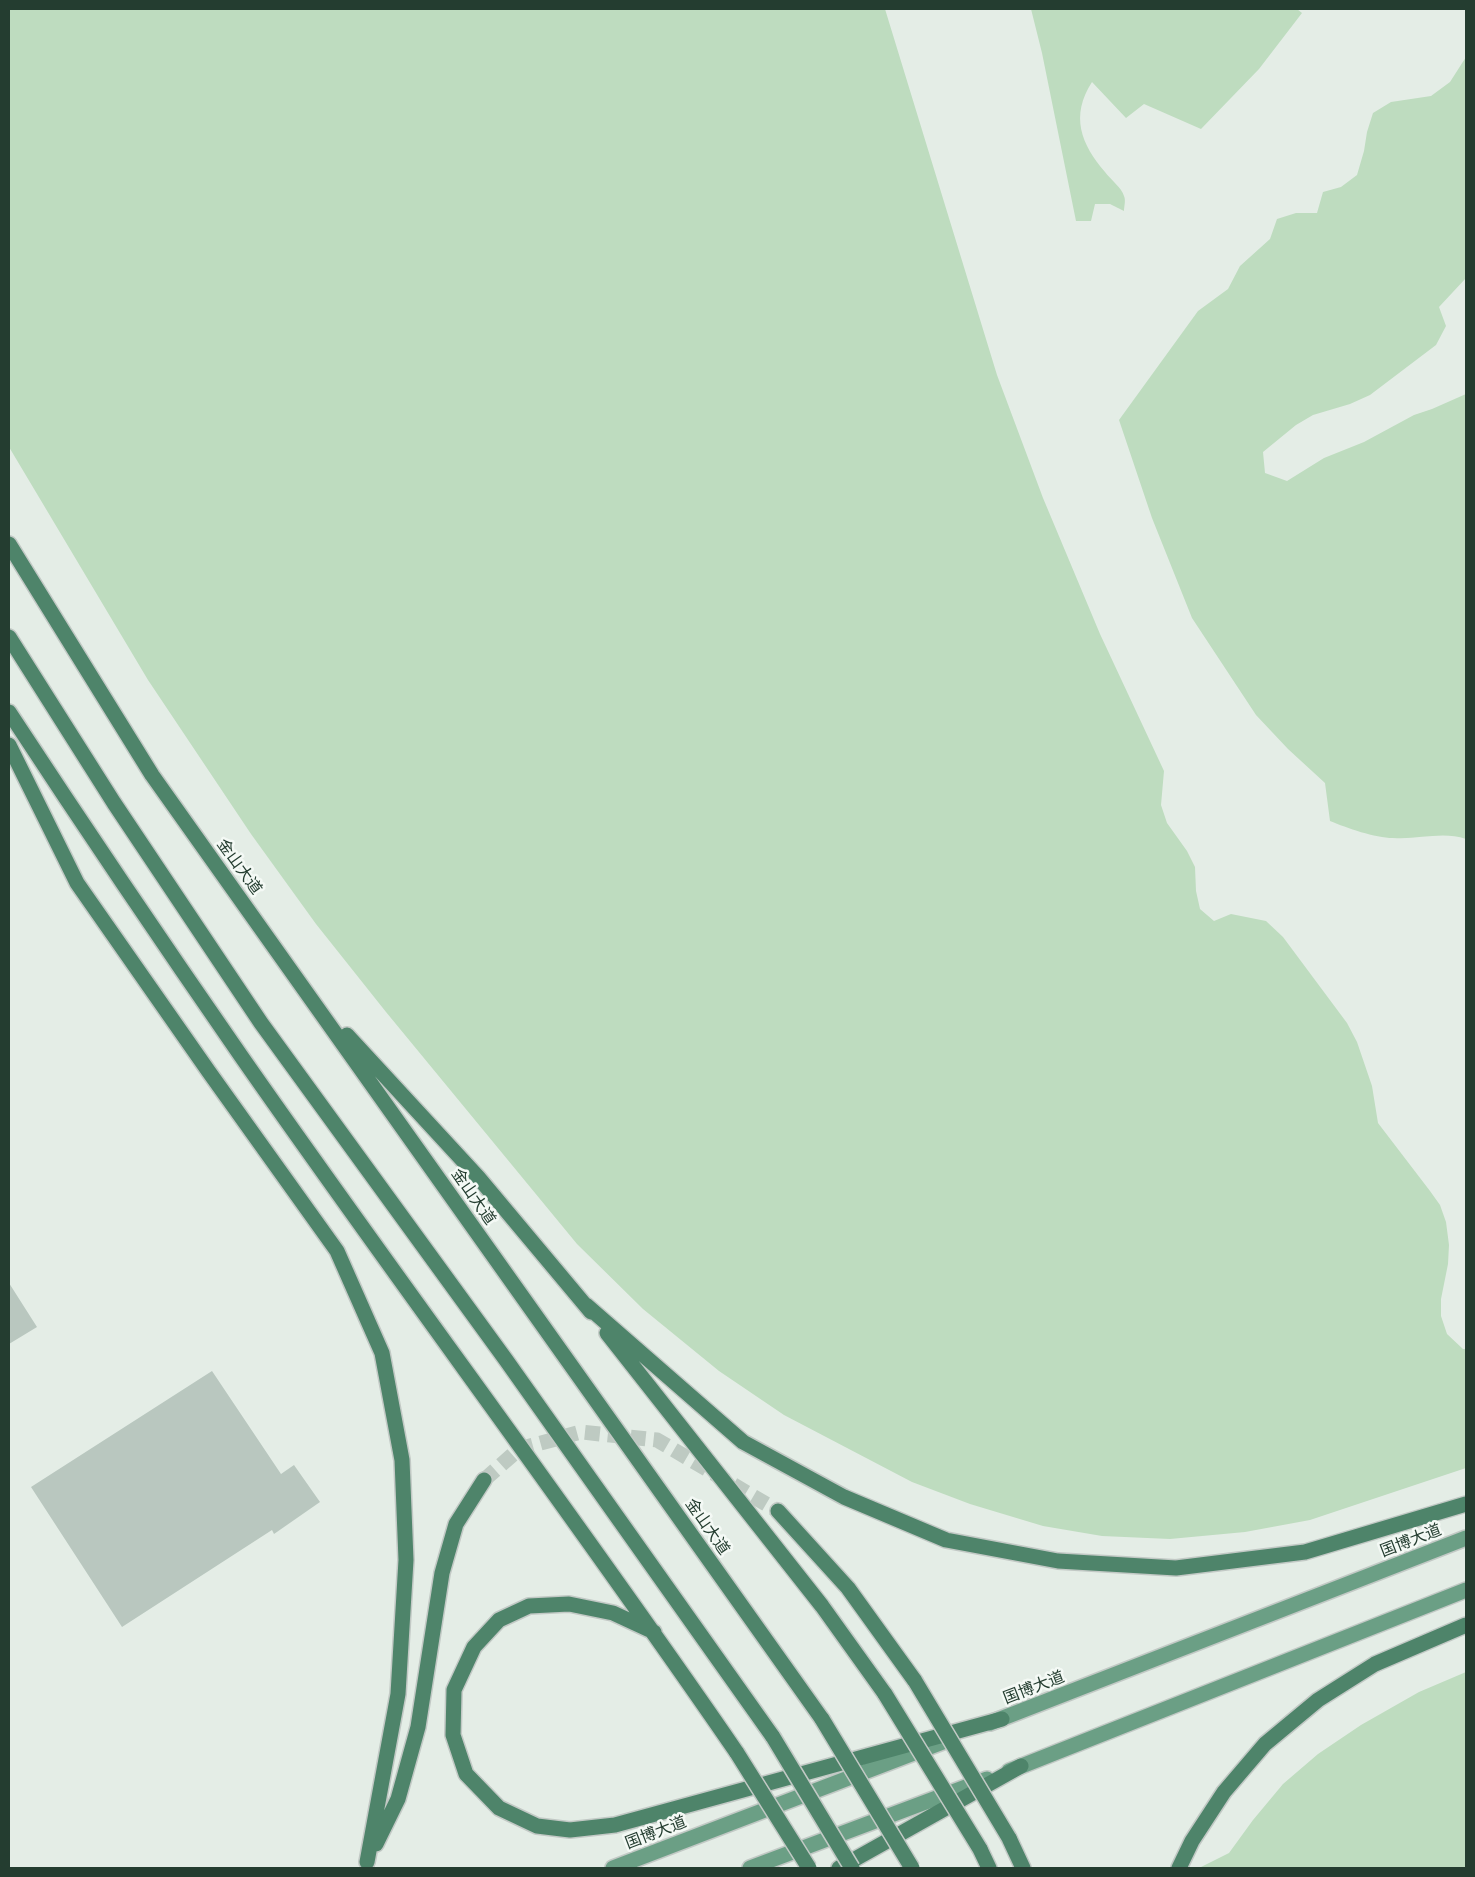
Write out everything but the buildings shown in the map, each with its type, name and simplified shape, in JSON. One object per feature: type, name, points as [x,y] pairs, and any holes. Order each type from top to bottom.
[{"type":"highway","name":"金山大道","points":[[9,544],[152,775],[822,1719],[912,1868]]},
{"type":"highway","points":[[9,638],[114,802],[261,1023],[500,1352],[773,1737],[852,1868]]},
{"type":"highway","points":[[9,712],[78,817],[242,1057],[655,1633],[737,1753],[809,1868]]},
{"type":"highway","points":[[9,745],[77,883],[337,1251],[382,1353],[402,1460],[406,1560],[398,1694],[365,1865]]},
{"type":"highway","points":[[306,990],[478,1176],[586,1305],[822,1606],[885,1694],[980,1848],[989,1868]]},
{"type":"highway","points":[[586,1305],[743,1442],[844,1497],[946,1540],[1058,1561],[1176,1568],[1305,1552],[1466,1504]]},
{"type":"highway","points":[[365,1865],[398,1799],[418,1727],[442,1573],[456,1524],[484,1480]]},
{"type":"highway","points":[[778,1511],[848,1588],[915,1681],[1009,1838],[1023,1868]]},
{"type":"highway","points":[[655,1633],[613,1613],[569,1604],[529,1606],[499,1620],[474,1647],[454,1690],[452,1735],[466,1774],[499,1808],[537,1826],[570,1830],[615,1825],[1002,1719]]},
{"type":"highway","points":[[1179,1868],[1192,1840],[1224,1792],[1265,1744],[1318,1700],[1375,1664],[1466,1625]]},
{"type":"highway","points":[[839,1868],[1021,1766]]},
{"type":"main road","name":"国博大道","points":[[613,1868],[1466,1538]]},
{"type":"main road","points":[[750,1868],[1021,1766],[1466,1590]]},
{"type":"green space","points":[[9,9],[885,9],[997,375],[1043,498],[1100,634],[1164,771],[1161,805],[1167,823],[1187,851],[1195,867],[1196,891],[1200,909],[1214,921],[1231,914],[1266,921],[1283,937],[1347,1023],[1357,1042],[1372,1086],[1378,1123],[1440,1205],[1446,1222],[1449,1245],[1448,1264],[1441,1299],[1441,1316],[1447,1334],[1463,1349],[1466,1349],[1466,1468],[1310,1520],[1245,1532],[1170,1539],[1102,1536],[1043,1526],[970,1504],[912,1482],[784,1415],[719,1371],[643,1309],[577,1244],[316,924],[251,834],[148,680],[9,447]]},
{"type":"green space","points":[[1031,9],[1297,9],[1302,13],[1259,69],[1201,129],[1144,104],[1126,118],[1092,82],[1081,106],[1081,129],[1090,151],[1123,193],[1125,199],[1124,211],[1110,204],[1095,204],[1091,221],[1076,221],[1042,53]]},
{"type":"green space","points":[[1466,57],[1466,278],[1439,307],[1446,326],[1436,345],[1370,395],[1350,404],[1313,415],[1296,425],[1263,452],[1265,473],[1287,481],[1324,458],[1364,442],[1414,415],[1466,394],[1466,839],[1448,836],[1386,838],[1344,827],[1330,821],[1325,783],[1288,749],[1256,715],[1192,618],[1152,518],[1119,420],[1198,311],[1228,289],[1240,266],[1270,239],[1277,219],[1296,213],[1317,213],[1323,192],[1341,187],[1357,175],[1373,113],[1391,102],[1431,96],[1450,82]]},
{"type":"green space","points":[[1466,1672],[1466,1868],[1199,1868],[1229,1853],[1283,1784],[1318,1754],[1361,1725],[1419,1692]]},
{"type":"tunnel","points":[[484,1480],[519,1449],[581,1432],[657,1440],[778,1511]]}]
